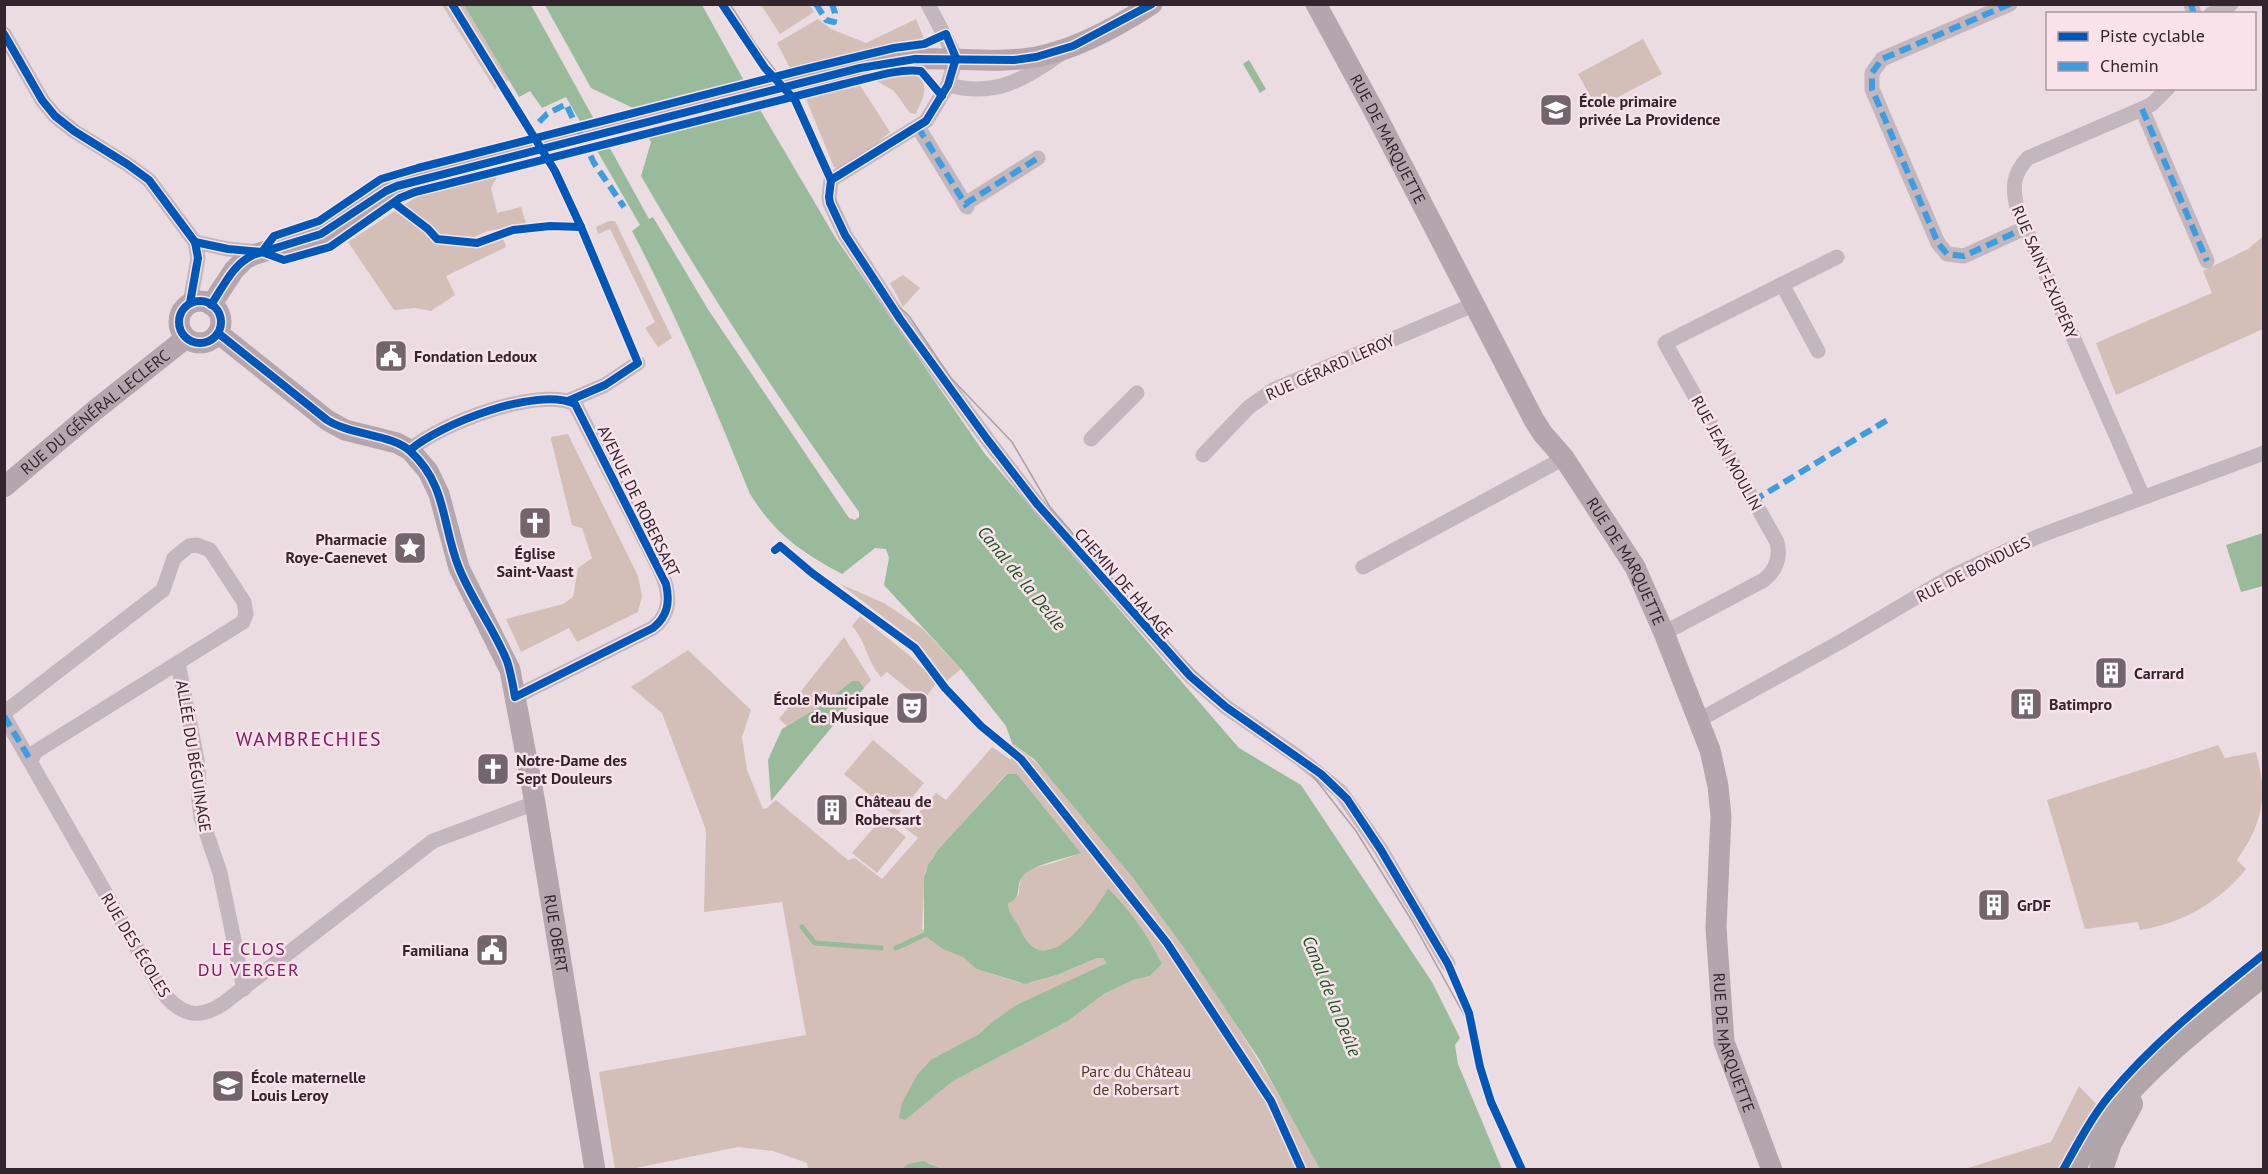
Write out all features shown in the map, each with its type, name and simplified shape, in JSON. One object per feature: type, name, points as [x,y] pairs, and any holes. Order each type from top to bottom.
[{"type":"main road","points":[[2073,1170],[2112,1109],[2135,1084],[2264,974]]},
{"type":"main road","points":[[2101,1170],[2110,1143],[2128,1108],[2173,1050]]},
{"type":"street","points":[[928,4],[956,58],[948,85],[932,115],[918,127],[966,205],[1038,158]]},
{"type":"street","points":[[948,85],[963,89],[993,89],[1022,78],[1073,46],[1152,4]]},
{"type":"street","name":"RUE DE MARQUETTE","points":[[1316,4],[1539,428],[1564,458],[1635,567],[1699,720],[1713,762],[1721,816],[1716,928],[1724,1042],[1772,1170]]},
{"type":"street","points":[[2010,4],[1882,59],[1872,73],[1872,88],[1938,243],[1947,254],[1964,256],[2025,228]]},
{"type":"street","points":[[2215,12],[2231,4]]},
{"type":"street","points":[[4,34],[42,100],[55,116],[148,180],[195,242],[201,304],[220,318],[221,324],[218,333],[211,340],[201,343],[186,338],[181,331],[179,318],[183,309],[201,304],[249,256],[321,234],[397,186],[894,61],[956,58],[1014,60],[1073,46]]},
{"type":"street","name":"RUE SAINT-EXUPÉRY","points":[[2143,497],[2025,228],[2013,190],[2021,165],[2028,158],[2142,109],[2152,104],[2166,90]]},
{"type":"street","points":[[2142,109],[2208,261]]},
{"type":"street","name":"CHEMIN DE HALAGE","points":[[918,127],[831,180],[829,197],[846,235],[900,319],[1037,504],[1190,676],[1226,707],[1298,757],[1341,792],[1382,850],[1448,964]]},
{"type":"street","points":[[195,242],[228,249],[262,252]]},
{"type":"street","name":"RUE JEAN MOULIN","points":[[1664,633],[1764,580],[1774,569],[1779,555],[1777,542],[1665,343],[1837,257]]},
{"type":"street","points":[[1782,284],[1818,351]]},
{"type":"street","name":"RUE GÉRARD LEROY","points":[[1203,454],[1250,407],[1273,390],[1473,304]]},
{"type":"street","points":[[218,333],[327,420],[345,430],[383,438],[410,450],[425,438],[474,416],[529,402],[558,399],[573,405],[638,363]]},
{"type":"street","name":"RUE DU GÉNÉRAL LECLERC","points":[[6,484],[93,411],[186,338]]},
{"type":"street","points":[[1091,439],[1137,393]]},
{"type":"street","name":"AVENUE DE ROBERSART","points":[[515,697],[653,628],[661,622],[669,602],[666,584],[660,570],[573,405]]},
{"type":"street","name":"RUE OBERT","points":[[410,450],[433,478],[440,494],[459,568],[506,659],[536,803],[595,1170]]},
{"type":"street","name":"RUE DE BONDUES","points":[[1699,720],[1965,570],[2039,536],[2264,453]]},
{"type":"street","points":[[1363,567],[1564,458]]},
{"type":"street","points":[[4,709],[9,709],[163,590],[174,558],[189,546],[197,545],[210,550],[239,592],[246,614],[243,622],[36,752],[30,761]]},
{"type":"street","name":"ALLÉE DU BÉGUINAGE","points":[[178,663],[198,765],[198,800],[201,817],[220,873],[244,989]]},
{"type":"street","name":"RUE DES ÉCOLES","points":[[4,716],[151,974],[169,1001],[181,1011],[203,1013],[214,1010],[433,842],[536,803]]},
{"type":"green space","points":[[442,5],[464,5],[509,80],[495,89]]},
{"type":"green space","points":[[761,5],[810,5],[814,12],[780,34]]},
{"type":"green space","points":[[818,19],[831,29],[866,43],[916,19],[925,41],[891,45],[791,70],[777,43]]},
{"type":"green space","points":[[1643,39],[1662,74],[1597,108],[1578,74]]},
{"type":"green space","points":[[914,74],[920,76],[924,86],[916,114],[910,113],[894,91],[875,80]]},
{"type":"green space","points":[[858,82],[890,132],[845,170],[834,167],[806,99]]},
{"type":"green space","points":[[498,175],[491,188],[497,213],[521,207],[526,223],[485,232],[474,237],[440,235],[433,226],[404,205],[420,195]]},
{"type":"green space","points":[[395,211],[422,230],[435,244],[479,248],[503,238],[506,247],[446,276],[455,295],[431,311],[416,308],[394,310],[348,242]]},
{"type":"green space","points":[[609,221],[615,221],[672,338],[658,347],[645,328],[655,322],[610,229],[598,234],[596,227]]},
{"type":"green space","points":[[2263,236],[2263,329],[2116,395],[2096,343],[2212,293],[2203,271],[2248,249]]},
{"type":"green space","points":[[903,275],[920,288],[903,307],[890,283]]},
{"type":"green space","points":[[568,434],[638,576],[642,596],[638,612],[577,642],[569,628],[521,652],[506,619],[563,604],[573,597],[578,568],[592,558],[582,528],[572,525],[551,439],[551,437]]},
{"type":"green space","points":[[840,584],[884,603],[923,629],[961,669],[947,681],[919,644]]},
{"type":"green space","points":[[860,616],[910,656],[937,682],[923,701],[887,672],[881,677],[876,671],[852,626]]},
{"type":"green space","points":[[844,637],[871,680],[864,688],[859,681],[852,681],[819,707],[787,726],[779,719]]},
{"type":"green space","name":"Parc du Château de Robersart","points":[[688,650],[751,710],[742,737],[747,770],[763,809],[776,800],[848,860],[855,858],[882,879],[918,838],[905,828],[936,793],[946,800],[992,747],[1011,760],[1012,743],[1060,788],[1133,878],[1191,958],[1246,1040],[1320,1169],[942,1170],[929,1163],[902,1169],[808,1170],[807,1163],[773,1151],[738,1147],[631,1169],[615,1169],[599,1072],[806,1035],[782,902],[704,912],[706,830],[662,713],[631,687]],"holes":[[[1006,774],[1017,774],[1081,853],[1033,868],[1024,874],[1019,894],[1008,904],[1011,914],[1027,941],[1033,947],[1044,950],[1055,948],[1066,941],[1087,920],[1108,888],[1138,924],[1162,964],[1150,976],[1133,980],[1104,994],[1068,1021],[953,1081],[904,1120],[932,1059],[979,1034],[1016,1005],[1108,963],[1103,958],[1097,958],[1057,975],[1030,983],[1020,983],[976,969],[963,957],[922,929],[925,872],[932,858]]]},
{"type":"green space","points":[[873,740],[924,783],[896,817],[844,774]]},
{"type":"green space","points":[[2218,745],[2225,758],[2256,752],[2260,768],[2262,796],[2258,821],[2237,860],[2246,869],[2236,881],[2212,901],[2199,910],[2170,923],[2140,930],[2138,922],[2085,929],[2047,800]]},
{"type":"green space","points":[[882,818],[906,837],[877,873],[852,853]]},
{"type":"green space","points":[[2079,1086],[2096,1104],[2058,1169],[1965,1169],[2051,1142]]},
{"type":"water","name":"Canal de la Deûle","points":[[464,5],[531,5],[649,219],[653,217],[709,311],[849,518],[855,520],[859,517],[859,512],[746,347],[641,176],[651,142],[635,109],[591,88],[545,5],[702,5],[835,237],[985,454],[1239,748],[1301,785],[1432,982],[1460,1038],[1455,1045],[1458,1064],[1502,1169],[1320,1169],[1259,1059],[1192,959],[1133,878],[1034,759],[1012,743],[1006,726],[961,669],[884,585],[889,558],[886,549],[875,548],[842,574],[801,550],[779,531],[759,508],[750,494],[680,328],[632,231],[640,225],[566,97],[542,108],[530,91],[519,97]]},
{"type":"water","points":[[1249,60],[1266,89],[1260,93],[1243,64]]},
{"type":"water","points":[[2263,533],[2263,586],[2241,592],[2226,545]]},
{"type":"water","points":[[852,681],[859,681],[864,688],[771,801],[768,760],[782,729],[819,707]]},
{"type":"water","points":[[1007,774],[1017,774],[1081,853],[1033,868],[1020,880],[1016,897],[1008,904],[1011,914],[1029,943],[1033,947],[1044,950],[1055,948],[1066,941],[1087,919],[1108,888],[1138,924],[1162,964],[1150,976],[1133,980],[1104,994],[1068,1021],[953,1081],[905,1120],[899,1118],[902,1103],[917,1075],[932,1059],[979,1034],[1016,1005],[1107,963],[1103,958],[1097,958],[1057,975],[1025,984],[976,969],[963,957],[943,949],[924,935],[924,878],[928,865],[938,850]]},
{"type":"water","points":[[923,1161],[942,1169],[902,1169],[908,1164]]},
{"type":"waterway","points":[[802,927],[815,943],[881,948]]},
{"type":"waterway","points":[[896,948],[924,935]]},
{"type":"tram line","points":[[730,4],[756,45],[791,91],[847,229],[890,298],[909,316],[950,377],[1012,442],[1050,507],[1173,650],[1218,694],[1302,762],[1356,831],[1412,921],[1472,1029],[1491,1096],[1520,1170]]},
{"type":"marked path","points":[[816,4],[826,20],[834,22],[835,13],[832,4]]},
{"type":"marked path","points":[[2010,4],[1882,59],[1872,73],[1872,89],[1938,243],[1947,254],[1964,256],[2025,228]]},
{"type":"marked path","points":[[2191,4],[2193,12]]},
{"type":"marked path","points":[[539,122],[547,114],[566,104],[594,163],[624,207]]},
{"type":"marked path","points":[[2142,109],[2207,261]]},
{"type":"marked path","points":[[918,127],[967,207]]},
{"type":"marked path","points":[[965,204],[1038,158]]},
{"type":"marked path","points":[[1753,501],[1889,419]]},
{"type":"marked path","points":[[4,716],[31,761]]},
{"type":"cycle path","points":[[452,4],[555,171],[638,363],[605,385],[568,401]]},
{"type":"cycle path","points":[[722,4],[765,68],[795,100],[831,180]]},
{"type":"cycle path","points":[[211,305],[229,277],[246,259],[321,234],[397,186],[860,68],[915,59],[1014,60],[1036,57],[1073,46],[1152,4]]},
{"type":"cycle path","points":[[4,34],[42,100],[55,116],[149,180],[195,242],[198,258],[190,303]]},
{"type":"cycle path","points":[[262,252],[274,236],[319,221],[381,179],[418,168],[806,69],[894,48],[924,44],[946,34],[956,58]]},
{"type":"cycle path","points":[[831,180],[926,121],[948,85],[956,58]]},
{"type":"cycle path","points":[[195,242],[228,249],[262,252],[284,260],[330,247],[400,198],[415,192],[892,72],[921,71],[942,96]]},
{"type":"cycle path","points":[[831,180],[830,203],[845,235],[900,319],[1037,504],[1190,676],[1226,707],[1321,774],[1347,799],[1381,850],[1448,964],[1469,1013],[1480,1067],[1491,1102],[1522,1170]]},
{"type":"cycle path","points":[[394,203],[428,229],[437,239],[477,243],[513,230],[550,226],[581,227]]},
{"type":"cycle path","points":[[200,301],[215,307],[221,322],[215,337],[200,343],[185,337],[179,322],[185,307],[200,301]]},
{"type":"cycle path","points":[[218,333],[327,420],[403,446],[423,465],[438,492],[459,568],[507,661],[515,697],[653,628],[662,619],[668,603],[666,584],[575,404],[558,400],[537,400],[490,410],[443,429],[410,450]]},
{"type":"cycle path","points":[[775,550],[780,546],[812,573],[915,648],[945,688],[981,726],[1021,759],[1167,943],[1271,1101],[1302,1170]]},
{"type":"cycle path","points":[[2063,1170],[2096,1113],[2126,1076],[2183,1021],[2264,954]]},
{"type":"place","name":"École primaire privée La Providence","points":[[1556,110]]},
{"type":"place","name":"Fondation Ledoux","points":[[391,356]]},
{"type":"place","name":"Église Saint-Vaast","points":[[535,523]]},
{"type":"place","name":"Pharmacie Roye-Caenevet","points":[[410,548]]},
{"type":"place","name":"Carrard","points":[[2111,673]]},
{"type":"place","name":"Batimpro","points":[[2026,704]]},
{"type":"place","name":"École Municipale de Musique","points":[[912,708]]},
{"type":"place","name":"Notre-Dame des Sept Douleurs","points":[[493,769]]},
{"type":"place","name":"Château de Robersart","points":[[832,810]]},
{"type":"place","name":"GrDF","points":[[1994,905]]},
{"type":"place","name":"Familiana","points":[[492,950]]},
{"type":"place","name":"École maternelle Louis Leroy","points":[[228,1086]]},
{"type":"district","name":"WAMBRECHIES","points":[[309,739]]},
{"type":"district","name":"LE CLOS DU VERGER","points":[[249,958]]}]
